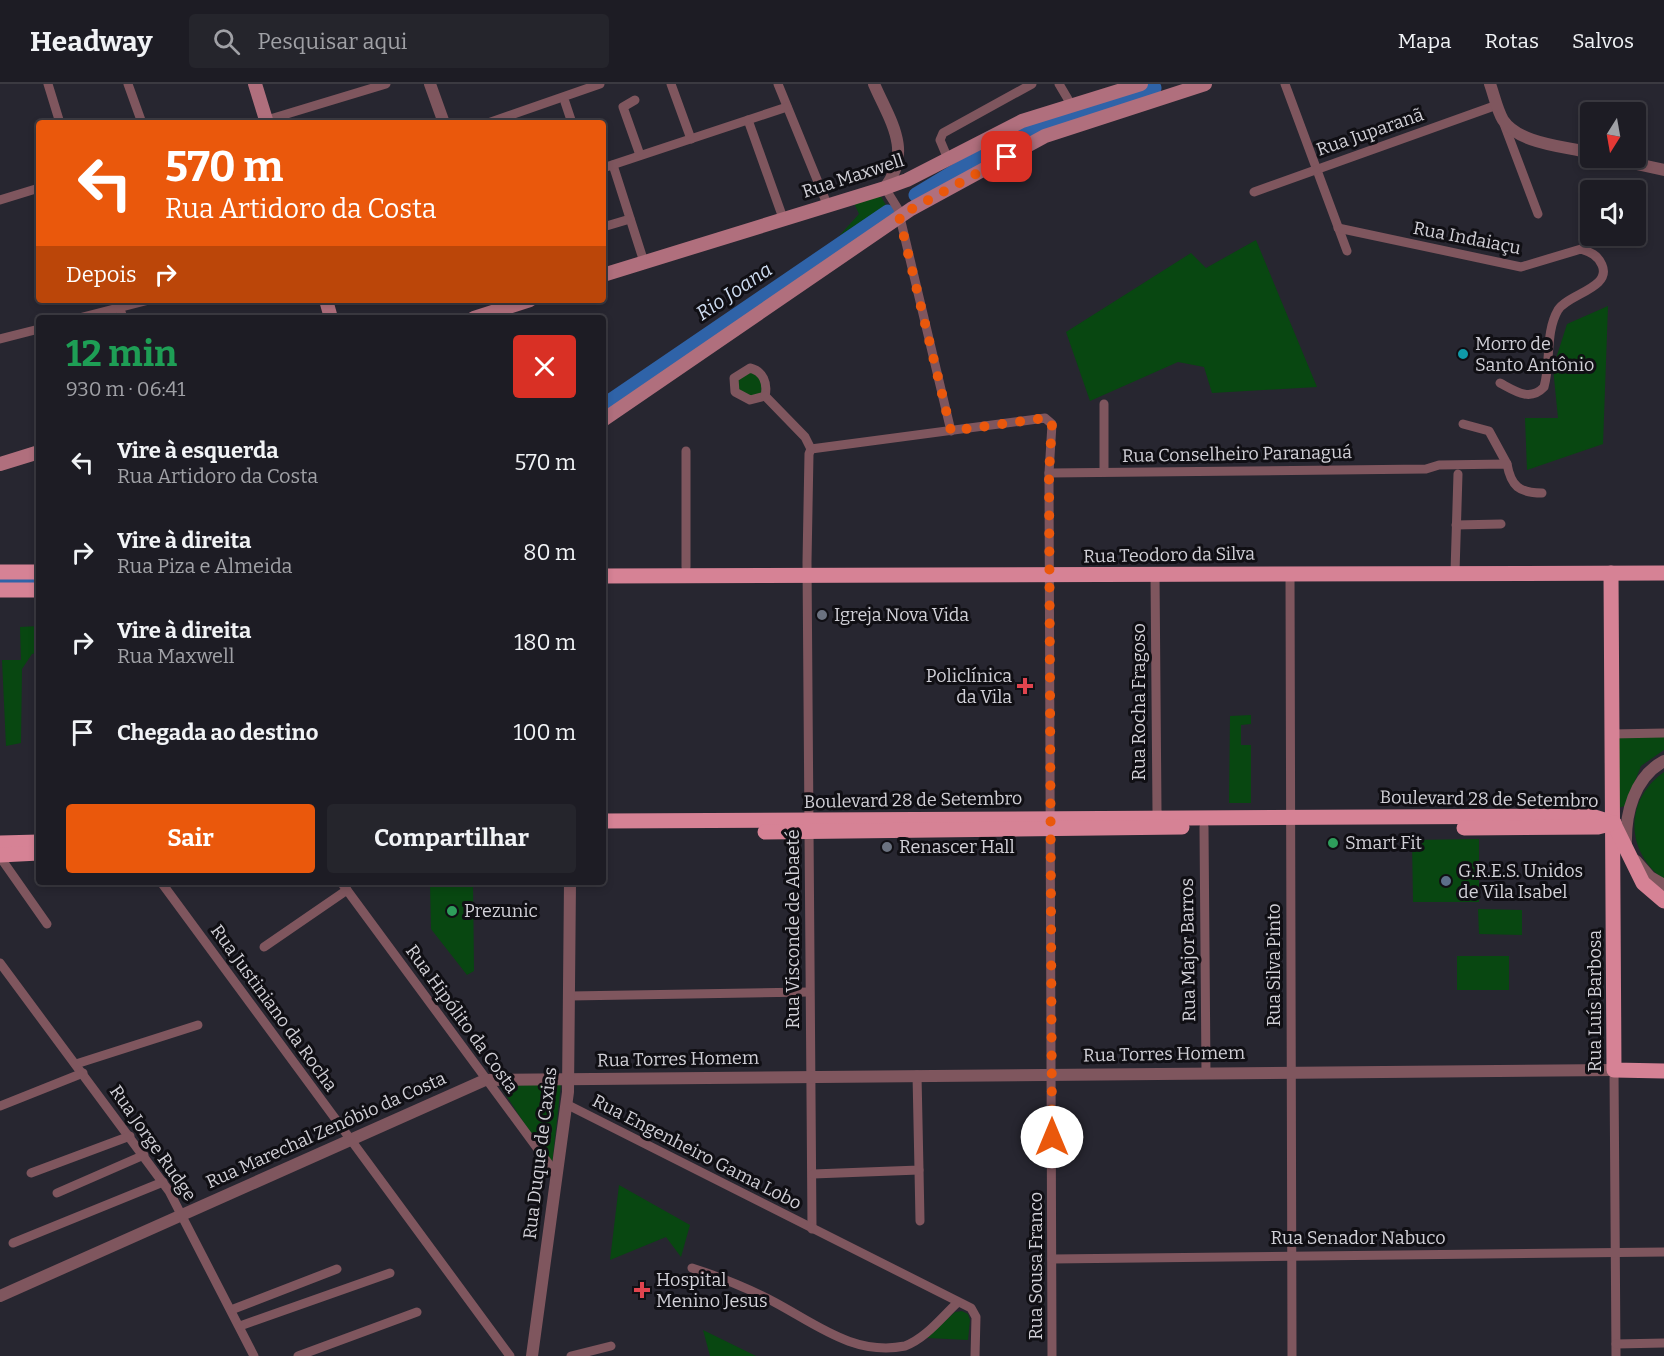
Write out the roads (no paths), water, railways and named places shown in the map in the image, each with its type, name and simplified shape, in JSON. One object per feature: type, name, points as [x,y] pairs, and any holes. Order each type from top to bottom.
[{"type":"main road","points":[[255,84],[263,120]]},
{"type":"main road","name":"Rua Maxwell","points":[[606,274],[827,204],[885,188],[1023,121],[1141,84]]},
{"type":"main road","points":[[606,418],[899,216],[1046,136],[1172,89],[1205,84]]},
{"type":"main road","points":[[485,315],[511,308]]},
{"type":"main road","points":[[0,464],[36,453]]},
{"type":"main road","points":[[0,572],[36,572]]},
{"type":"main road","name":"Rua Luís Barbosa","points":[[1611,573],[1614,1070]]},
{"type":"main road","name":"Rua Teodoro da Silva","points":[[606,576],[1664,573]]},
{"type":"main road","points":[[0,590],[36,590]]},
{"type":"main road","name":"Boulevard 28 de Setembro","points":[[1162,822],[1203,827],[1591,816],[1614,823]]},
{"type":"main road","name":"Boulevard 28 de Setembro","points":[[606,821],[808,827]]},
{"type":"main road","name":"Boulevard 28 de Setembro","points":[[606,831],[1050,823],[1289,824]]},
{"type":"main road","points":[[1614,823],[1643,883],[1664,901]]},
{"type":"main road","points":[[0,843],[36,842]]},
{"type":"main road","points":[[0,856],[36,853]]},
{"type":"main road","name":"Rua Torres Homem","points":[[1614,1070],[1664,1071]]},
{"type":"street","points":[[48,84],[59,120]]},
{"type":"street","points":[[128,84],[141,120]]},
{"type":"street","points":[[269,120],[386,84]]},
{"type":"street","points":[[429,84],[443,120]]},
{"type":"street","points":[[497,120],[600,84]]},
{"type":"street","points":[[671,84],[691,139]]},
{"type":"street","points":[[778,84],[827,204]]},
{"type":"street","points":[[765,396],[805,437],[811,449],[951,431],[899,216],[892,196],[885,188],[899,164],[899,146],[874,84]]},
{"type":"street","points":[[948,159],[940,140],[943,133],[1032,84]]},
{"type":"street","points":[[1059,84],[1072,106]]},
{"type":"street","points":[[1285,84],[1347,251]]},
{"type":"street","points":[[1490,84],[1538,214]]},
{"type":"street","points":[[635,100],[623,107],[640,155]]},
{"type":"street","points":[[565,102],[571,120]]},
{"type":"street","name":"Rua Juparanã","points":[[1254,192],[1497,105]]},
{"type":"street","points":[[644,262],[630,219],[608,166],[787,107]]},
{"type":"street","points":[[1502,119],[1518,134],[1580,150]]},
{"type":"street","points":[[748,120],[783,218]]},
{"type":"street","points":[[1646,166],[1664,170]]},
{"type":"street","points":[[0,200],[36,190]]},
{"type":"street","points":[[606,227],[630,219]]},
{"type":"street","name":"Rua Indaiaçu","points":[[1338,228],[1521,267],[1568,251],[1588,251],[1600,260],[1604,268],[1603,277],[1596,285],[1575,295],[1558,309],[1552,329],[1544,387],[1534,395],[1526,395],[1500,383]]},
{"type":"street","points":[[87,315],[118,304]]},
{"type":"street","points":[[0,339],[36,330]]},
{"type":"street","points":[[1104,404],[1104,472]]},
{"type":"street","name":"Rua Sousa Franco","points":[[951,431],[1045,418],[1050,420],[1052,1356]]},
{"type":"street","points":[[1463,424],[1489,431],[1507,464],[1510,479],[1515,487],[1528,493],[1542,492]]},
{"type":"street","name":"Rua Visconde de Abaeté","points":[[811,449],[809,453],[808,576],[808,827],[812,1229]]},
{"type":"street","points":[[686,567],[687,452]]},
{"type":"street","name":"Rua Conselheiro Paranaguá","points":[[1049,473],[1426,469],[1439,465],[1507,464]]},
{"type":"street","points":[[1455,572],[1458,474]]},
{"type":"street","points":[[1456,525],[1501,524]]},
{"type":"street","name":"Rua Silva Pinto","points":[[1290,573],[1292,1356]]},
{"type":"street","name":"Rua Rocha Fragoso","points":[[1155,574],[1162,822]]},
{"type":"street","points":[[1612,734],[1664,733]]},
{"type":"street","points":[[1664,761],[1644,776],[1632,803],[1626,827],[1628,849],[1644,871],[1664,885]]},
{"type":"street","points":[[1614,823],[1632,803]]},
{"type":"street","name":"Rua Major Barros","points":[[1203,827],[1206,1073]]},
{"type":"street","points":[[0,856],[47,924]]},
{"type":"street","name":"Rua Justiniano da Rocha","points":[[162,885],[510,1356]]},
{"type":"street","name":"Rua Duque de Caxias","points":[[532,1356],[569,1080],[570,885]]},
{"type":"street","points":[[264,947],[344,886]]},
{"type":"street","name":"Rua Hipólito da Costa","points":[[344,886],[556,1175]]},
{"type":"street","name":"Rua Jorge Rudge","points":[[0,963],[163,1182],[182,1213],[254,1356]]},
{"type":"street","points":[[570,996],[809,992]]},
{"type":"street","points":[[76,1064],[198,1026]]},
{"type":"street","name":"Rua Torres Homem","points":[[485,1080],[1291,1071],[1614,1070]]},
{"type":"street","name":"Rua Luís Barbosa","points":[[1614,1070],[1616,1356]]},
{"type":"street","points":[[0,1106],[83,1073]]},
{"type":"street","points":[[917,1075],[920,1221]]},
{"type":"street","name":"Rua Marechal Zenóbio da Costa","points":[[0,1296],[485,1080]]},
{"type":"street","name":"Rua Engenheiro Gama Lobo","points":[[566,1104],[957,1303],[971,1308],[976,1317],[975,1356]]},
{"type":"street","points":[[31,1173],[130,1136]]},
{"type":"street","points":[[57,1193],[144,1155]]},
{"type":"street","points":[[813,1174],[919,1170]]},
{"type":"street","points":[[13,1243],[163,1182]]},
{"type":"street","name":"Rua Senador Nabuco","points":[[1052,1259],[1664,1252]]},
{"type":"street","points":[[692,1268],[775,1303],[849,1347],[863,1350],[881,1352],[904,1347],[920,1339],[957,1303]]},
{"type":"street","points":[[231,1310],[336,1269]]},
{"type":"street","points":[[240,1326],[390,1273]]},
{"type":"street","points":[[298,1356],[417,1312]]},
{"type":"street","points":[[1616,1344],[1664,1343]]},
{"type":"street","points":[[571,1356],[611,1346]]},
{"type":"waterway","name":"Rio Joana","points":[[916,195],[994,148],[1040,125],[1154,88]]},
{"type":"waterway","name":"Rio Joana","points":[[606,404],[888,212]]},
{"type":"waterway","name":"Rio Joana","points":[[0,580],[36,579]]},
{"type":"place","name":"Morro de Santo Antônio","points":[[1463,354]]},
{"type":"place","name":"Igreja Nova Vida","points":[[822,615]]},
{"type":"place","name":"Policlínica da Vila","points":[[1025,686]]},
{"type":"place","name":"Smart Fit","points":[[1333,843]]},
{"type":"place","name":"Renascer Hall","points":[[887,847]]},
{"type":"place","name":"G.R.E.S. Unidos de Vila Isabel","points":[[1446,881]]},
{"type":"place","name":"Prezunic","points":[[452,911]]},
{"type":"place","name":"Hospital Menino Jesus","points":[[642,1290]]}]
